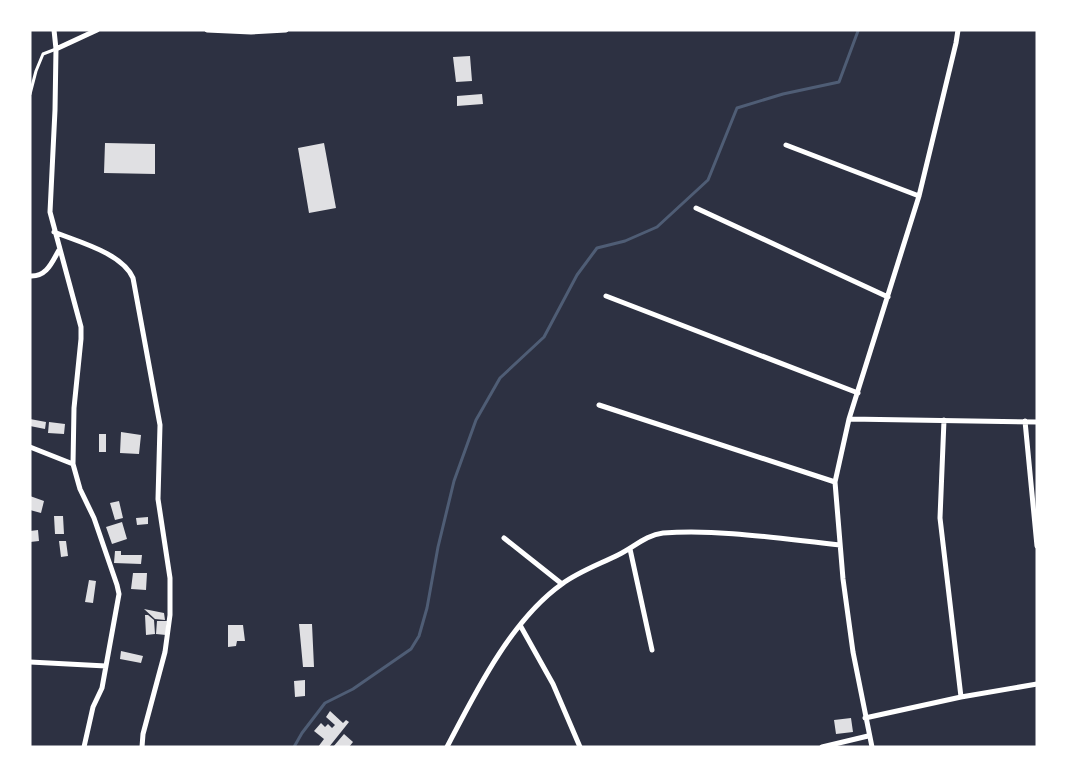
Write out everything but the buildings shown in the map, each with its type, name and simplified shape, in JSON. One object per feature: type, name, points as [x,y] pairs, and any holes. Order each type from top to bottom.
[{"type":"street","points":[[54,30],[55,110],[50,212],[81,333],[74,408],[73,464],[80,489],[94,518],[117,585],[117,604],[102,688],[93,707],[84,747]]},
{"type":"street","points":[[56,49],[97,30]]},
{"type":"street","points":[[207,30],[251,32],[286,30]]},
{"type":"street","points":[[872,747],[851,642],[835,482],[849,419],[918,196],[955,49],[957,30]]},
{"type":"street","points":[[786,145],[918,196]]},
{"type":"street","points":[[696,208],[888,297]]},
{"type":"street","points":[[54,232],[116,258],[129,269],[133,278],[158,409],[161,433],[158,499],[168,560],[170,615],[165,652],[143,734],[142,747]]},
{"type":"street","points":[[30,276],[37,276],[45,272],[59,250]]},
{"type":"street","points":[[606,296],[858,393]]},
{"type":"street","points":[[599,405],[835,482]]},
{"type":"street","points":[[849,419],[1037,422]]},
{"type":"street","points":[[944,420],[940,518],[961,697]]},
{"type":"street","points":[[1024,421],[1037,546]]},
{"type":"street","points":[[30,447],[73,464]]},
{"type":"street","points":[[447,747],[479,684],[520,625],[539,603],[562,584],[630,549],[649,536],[661,533],[729,534],[840,545]]},
{"type":"street","points":[[504,538],[562,584]]},
{"type":"street","points":[[630,549],[652,650]]},
{"type":"street","points":[[520,625],[554,684],[580,747]]},
{"type":"street","points":[[30,662],[106,666]]},
{"type":"street","points":[[865,718],[961,697],[1037,684]]},
{"type":"street","points":[[822,747],[868,736]]},
{"type":"lane","points":[[30,94],[43,54],[56,49]]},
{"type":"waterway","points":[[294,747],[325,703],[353,689],[411,649],[419,636],[454,481],[476,420],[500,378],[544,337],[577,275],[597,248],[625,241],[657,227],[708,180],[737,108],[783,94],[839,82],[858,31]]}]
